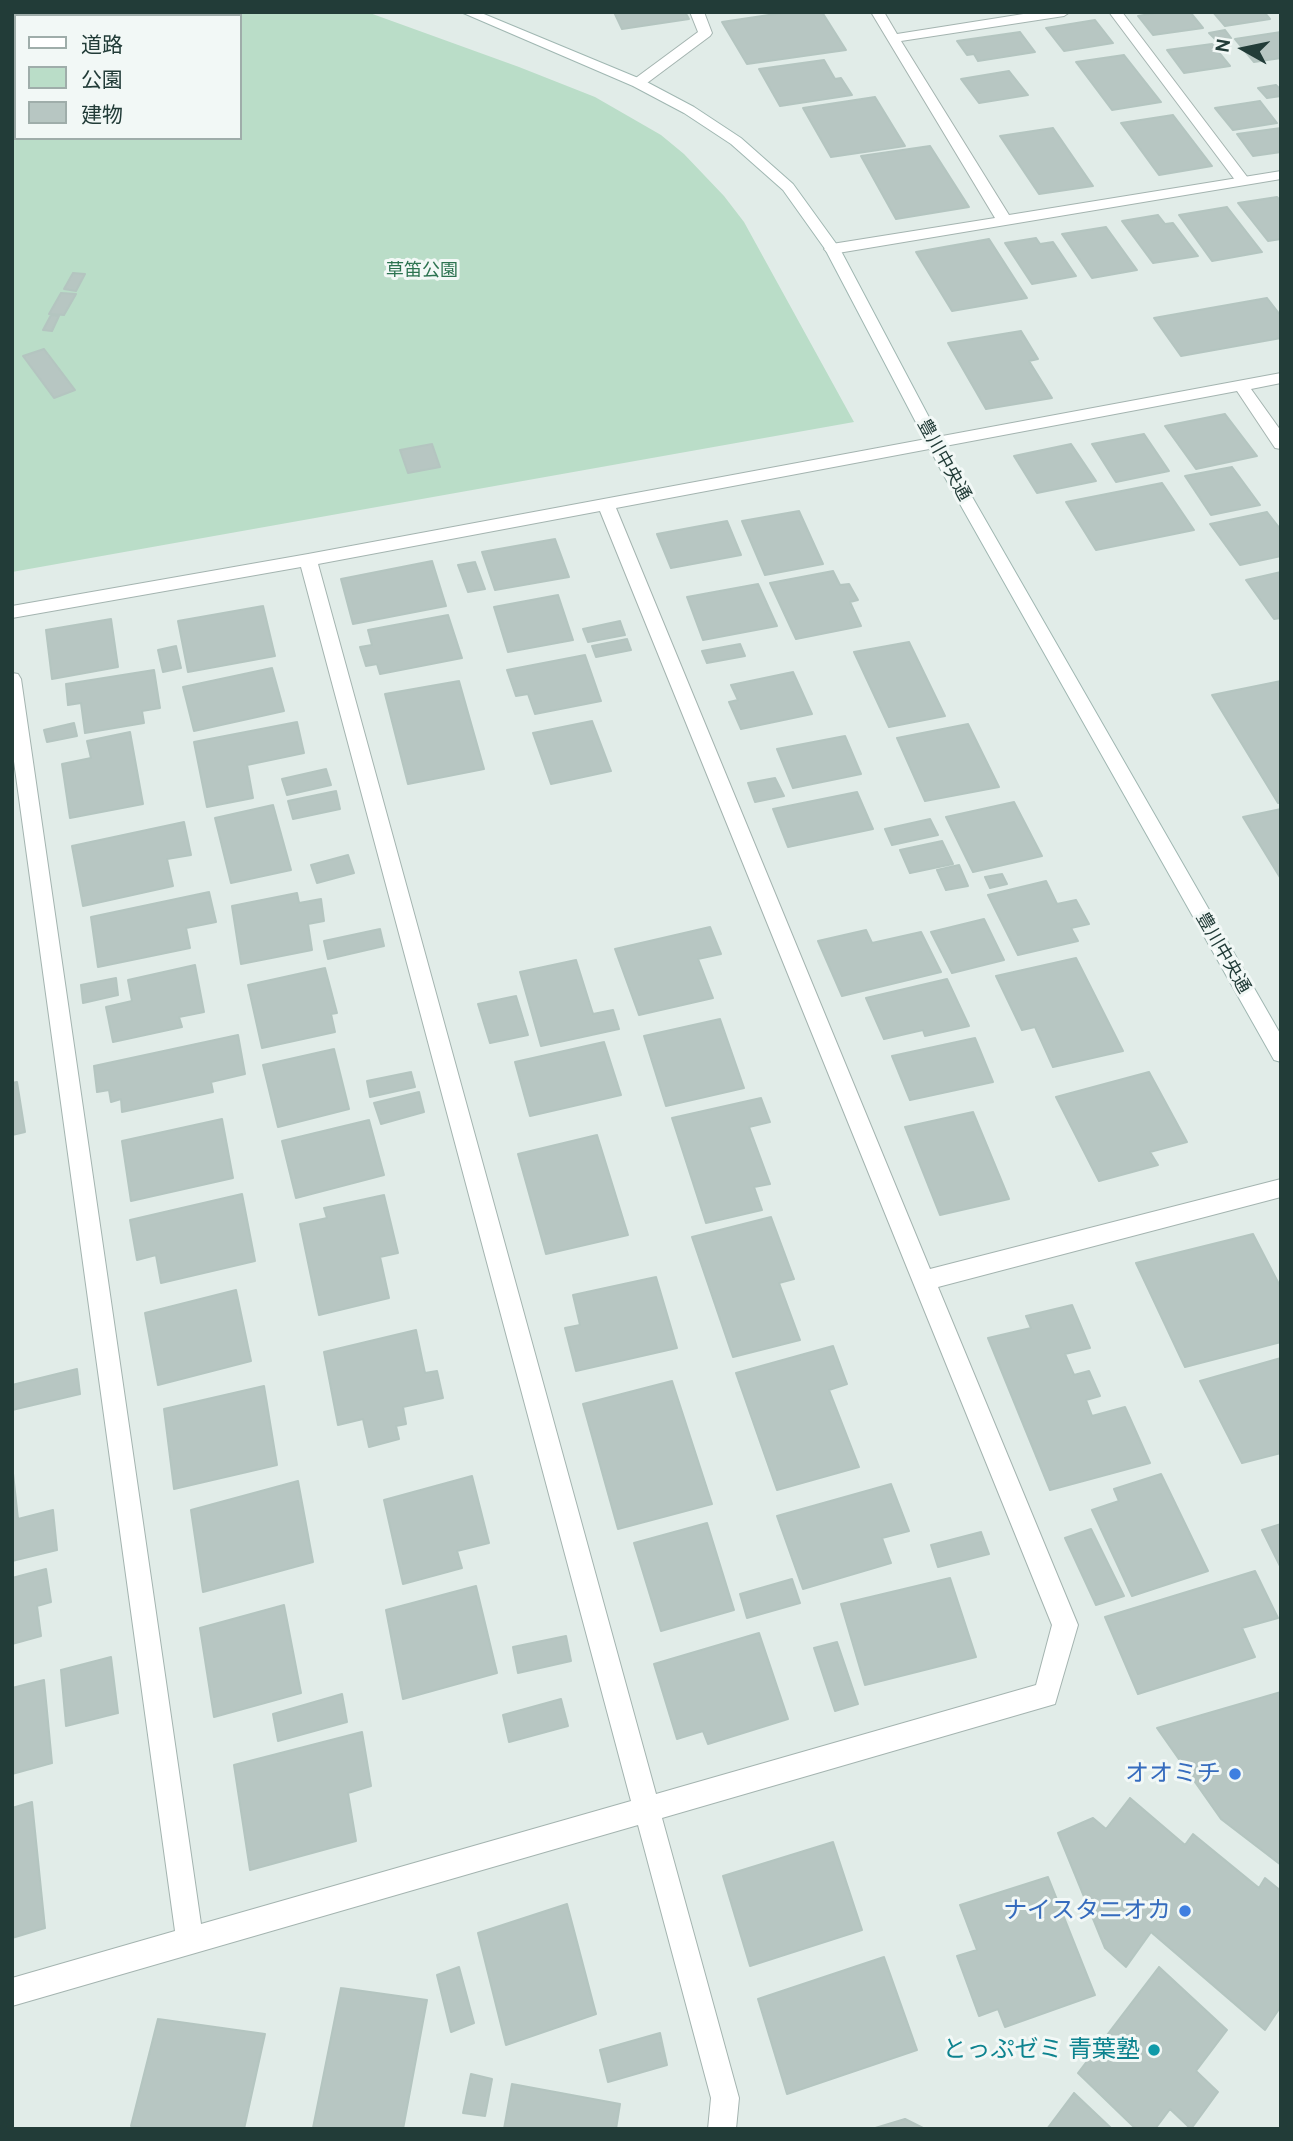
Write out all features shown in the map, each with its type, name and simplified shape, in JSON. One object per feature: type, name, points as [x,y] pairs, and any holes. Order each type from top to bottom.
[{"type":"street","name":"豊川中央通","points":[[467,12],[638,83],[689,110],[736,141],[789,187],[832,249],[934,442],[1281,1054]]},
{"type":"street","points":[[638,83],[705,33],[697,12]]},
{"type":"street","points":[[877,12],[1004,220]]},
{"type":"street","points":[[894,38],[1064,12]]},
{"type":"street","points":[[1115,12],[1243,181]]},
{"type":"street","points":[[832,249],[1281,175]]},
{"type":"street","points":[[12,612],[309,560],[1281,378]]},
{"type":"street","points":[[1241,386],[1281,444]]},
{"type":"street","points":[[12,1992],[1046,1695],[1065,1625],[606,505]]},
{"type":"street","points":[[309,560],[649,1809],[725,2098],[722,2129]]},
{"type":"street","points":[[12,678],[190,1941]]},
{"type":"street","points":[[924,1281],[1281,1188]]},
{"type":"green space","name":"草笛公園","points":[[12,12],[367,12],[595,97],[661,135],[684,154],[724,196],[744,222],[854,422],[12,572]]},
{"type":"building","points":[[614,12],[685,12],[689,19],[622,29]]},
{"type":"building","points":[[789,12],[822,12],[846,50],[747,64],[722,22]]},
{"type":"building","points":[[1162,12],[1190,12],[1203,28],[1153,35],[1138,16]]},
{"type":"building","points":[[1213,12],[1264,12],[1270,19],[1225,26]]},
{"type":"building","points":[[1095,20],[1113,43],[1064,51],[1046,28]]},
{"type":"building","points":[[1225,30],[1231,38],[1216,40],[1209,33]]},
{"type":"building","points":[[1020,32],[1035,52],[978,61],[974,54],[967,55],[957,41]]},
{"type":"building","points":[[1281,32],[1281,58],[1254,62],[1235,39]]},
{"type":"building","points":[[1212,44],[1230,66],[1184,73],[1167,50]]},
{"type":"building","points":[[1124,55],[1161,102],[1112,110],[1076,62]]},
{"type":"building","points":[[824,60],[835,79],[841,78],[852,95],[780,106],[759,69]]},
{"type":"building","points":[[1009,71],[1028,95],[979,103],[961,79]]},
{"type":"building","points":[[1276,85],[1281,90],[1281,96],[1267,98],[1258,88]]},
{"type":"building","points":[[875,97],[905,146],[831,157],[803,108]]},
{"type":"building","points":[[1260,101],[1277,123],[1233,130],[1215,108]]},
{"type":"building","points":[[1173,115],[1212,166],[1159,175],[1121,123]]},
{"type":"building","points":[[1053,128],[1093,186],[1039,194],[1000,136]]},
{"type":"building","points":[[1281,128],[1281,152],[1253,156],[1237,134]]},
{"type":"building","points":[[930,146],[969,207],[896,219],[861,156]]},
{"type":"building","points":[[1277,197],[1281,201],[1281,239],[1268,241],[1238,203]]},
{"type":"building","points":[[1227,207],[1262,252],[1212,261],[1179,215]]},
{"type":"building","points":[[1158,215],[1165,224],[1173,223],[1198,256],[1153,263],[1122,221]]},
{"type":"building","points":[[1106,227],[1137,270],[1092,278],[1062,234]]},
{"type":"building","points":[[1036,238],[1040,244],[1053,242],[1076,276],[1032,284],[1005,243]]},
{"type":"building","points":[[989,239],[1027,298],[952,311],[916,252]]},
{"type":"building","points":[[73,273],[85,274],[76,291],[64,289]]},
{"type":"building","points":[[61,293],[76,294],[64,315],[49,314]]},
{"type":"building","points":[[1267,298],[1281,316],[1281,338],[1181,356],[1154,318]]},
{"type":"building","points":[[51,315],[59,316],[52,331],[43,330]]},
{"type":"building","points":[[1021,331],[1038,359],[1029,361],[1052,398],[986,409],[948,343]]},
{"type":"building","points":[[44,349],[75,390],[54,398],[23,356]]},
{"type":"building","points":[[1225,414],[1257,456],[1196,469],[1165,426]]},
{"type":"building","points":[[1144,434],[1169,471],[1116,482],[1092,444]]},
{"type":"building","points":[[432,444],[440,467],[408,473],[400,450]]},
{"type":"building","points":[[1071,444],[1096,481],[1037,493],[1014,456]]},
{"type":"building","points":[[1232,467],[1260,505],[1211,515],[1185,476]]},
{"type":"building","points":[[1162,483],[1194,530],[1096,550],[1066,502]]},
{"type":"building","points":[[799,511],[823,564],[765,575],[742,521]]},
{"type":"building","points":[[1267,512],[1281,530],[1281,556],[1240,565],[1210,524]]},
{"type":"building","points":[[727,521],[741,555],[671,568],[657,534]]},
{"type":"building","points":[[555,539],[569,577],[495,590],[482,552]]},
{"type":"building","points":[[432,561],[446,606],[353,624],[341,579]]},
{"type":"building","points":[[475,562],[485,589],[468,592],[458,565]]},
{"type":"building","points":[[833,571],[840,585],[849,584],[858,600],[850,602],[861,626],[796,639],[770,583]]},
{"type":"building","points":[[1281,572],[1281,618],[1274,619],[1246,580]]},
{"type":"building","points":[[758,584],[777,626],[703,640],[687,597]]},
{"type":"building","points":[[558,595],[573,640],[508,652],[494,607]]},
{"type":"building","points":[[263,606],[275,656],[188,672],[178,621]]},
{"type":"building","points":[[448,615],[462,658],[380,674],[377,664],[366,666],[360,647],[372,645],[368,630]]},
{"type":"building","points":[[111,619],[118,667],[52,679],[46,630]]},
{"type":"building","points":[[620,621],[625,635],[588,642],[583,629]]},
{"type":"building","points":[[627,639],[631,650],[596,657],[592,646]]},
{"type":"building","points":[[909,642],[945,716],[889,727],[854,652]]},
{"type":"building","points":[[740,644],[745,656],[707,663],[702,651]]},
{"type":"building","points":[[176,646],[181,668],[163,672],[158,650]]},
{"type":"building","points":[[585,655],[601,701],[535,714],[528,694],[516,696],[507,670]]},
{"type":"building","points":[[272,668],[284,711],[194,731],[183,687]]},
{"type":"building","points":[[154,670],[160,708],[142,711],[144,723],[85,733],[81,703],[68,705],[66,684]]},
{"type":"building","points":[[793,672],[812,714],[741,729],[729,702],[738,700],[731,685]]},
{"type":"building","points":[[459,681],[484,769],[408,784],[385,694]]},
{"type":"building","points":[[1281,681],[1281,802],[1278,803],[1212,695]]},
{"type":"building","points":[[592,721],[611,771],[551,784],[533,733]]},
{"type":"building","points":[[297,722],[304,753],[247,765],[253,798],[207,807],[194,742]]},
{"type":"building","points":[[74,723],[77,736],[47,742],[44,730]]},
{"type":"building","points":[[968,724],[999,787],[925,801],[897,738]]},
{"type":"building","points":[[130,732],[143,804],[70,818],[62,764],[91,758],[87,741]]},
{"type":"building","points":[[845,736],[861,774],[793,788],[777,749]]},
{"type":"building","points":[[326,769],[331,785],[287,795],[282,779]]},
{"type":"building","points":[[775,778],[784,796],[755,802],[748,783]]},
{"type":"building","points":[[336,791],[340,809],[293,819],[288,801]]},
{"type":"building","points":[[857,792],[873,829],[788,847],[773,809]]},
{"type":"building","points":[[1014,802],[1042,856],[973,872],[946,817]]},
{"type":"building","points":[[273,805],[291,870],[231,883],[215,818]]},
{"type":"building","points":[[1281,809],[1281,879],[1243,817]]},
{"type":"building","points":[[930,819],[938,835],[892,845],[885,829]]},
{"type":"building","points":[[184,822],[191,855],[167,859],[173,886],[83,906],[72,846]]},
{"type":"building","points":[[942,841],[953,864],[910,873],[900,850]]},
{"type":"building","points":[[348,855],[354,873],[317,883],[311,865]]},
{"type":"building","points":[[959,865],[968,886],[946,890],[937,870]]},
{"type":"building","points":[[1002,874],[1007,884],[990,888],[985,877]]},
{"type":"building","points":[[1046,881],[1057,904],[1076,900],[1089,924],[1071,928],[1078,941],[1018,955],[988,895]]},
{"type":"building","points":[[209,892],[216,922],[186,928],[190,948],[98,967],[91,917]]},
{"type":"building","points":[[297,893],[299,903],[321,899],[324,921],[308,924],[312,950],[241,964],[232,906]]},
{"type":"building","points":[[984,919],[1004,960],[952,973],[931,932]]},
{"type":"building","points":[[710,927],[721,954],[698,959],[713,998],[639,1015],[615,949]]},
{"type":"building","points":[[380,929],[384,946],[328,959],[324,941]]},
{"type":"building","points":[[866,930],[872,943],[921,932],[941,972],[842,996],[818,941]]},
{"type":"building","points":[[1076,958],[1123,1051],[1053,1067],[1035,1027],[1022,1030],[996,976]]},
{"type":"building","points":[[576,960],[593,1014],[613,1010],[619,1029],[541,1046],[520,972]]},
{"type":"building","points":[[195,965],[204,1012],[179,1017],[182,1027],[113,1042],[106,1007],[132,1001],[128,980]]},
{"type":"building","points":[[325,968],[337,1013],[331,1014],[335,1032],[262,1048],[248,985]]},
{"type":"building","points":[[116,978],[118,995],[83,1003],[81,985]]},
{"type":"building","points":[[947,979],[969,1026],[925,1036],[923,1030],[884,1039],[866,998]]},
{"type":"building","points":[[516,996],[528,1035],[490,1043],[478,1004]]},
{"type":"building","points":[[720,1019],[744,1088],[666,1106],[644,1036]]},
{"type":"building","points":[[238,1035],[245,1074],[211,1082],[213,1092],[122,1112],[121,1099],[111,1102],[109,1090],[97,1092],[94,1066]]},
{"type":"building","points":[[975,1038],[993,1082],[910,1100],[892,1056]]},
{"type":"building","points":[[604,1042],[621,1095],[530,1116],[515,1062]]},
{"type":"building","points":[[334,1049],[349,1109],[278,1127],[263,1065]]},
{"type":"building","points":[[411,1072],[415,1087],[370,1097],[367,1081]]},
{"type":"building","points":[[1149,1072],[1187,1142],[1150,1152],[1158,1165],[1099,1181],[1056,1097]]},
{"type":"building","points":[[17,1082],[25,1132],[12,1135],[12,1083]]},
{"type":"building","points":[[419,1092],[424,1112],[381,1124],[374,1103]]},
{"type":"building","points":[[761,1098],[770,1122],[749,1127],[770,1184],[754,1187],[762,1210],[706,1223],[672,1118]]},
{"type":"building","points":[[973,1112],[1009,1199],[940,1215],[905,1127]]},
{"type":"building","points":[[222,1119],[233,1178],[131,1201],[122,1141]]},
{"type":"building","points":[[369,1120],[384,1175],[296,1198],[282,1141]]},
{"type":"building","points":[[597,1135],[628,1235],[546,1254],[518,1154]]},
{"type":"building","points":[[242,1194],[255,1261],[161,1283],[156,1255],[137,1260],[130,1220]]},
{"type":"building","points":[[384,1195],[398,1253],[380,1257],[389,1298],[319,1315],[300,1224],[327,1218],[324,1208]]},
{"type":"building","points":[[771,1217],[794,1279],[779,1283],[800,1340],[733,1357],[692,1237]]},
{"type":"building","points":[[1253,1234],[1281,1288],[1281,1342],[1185,1367],[1136,1263]]},
{"type":"building","points":[[656,1277],[677,1348],[576,1371],[565,1328],[580,1325],[573,1295]]},
{"type":"building","points":[[236,1290],[251,1361],[158,1385],[145,1313]]},
{"type":"building","points":[[1072,1305],[1090,1348],[1065,1354],[1074,1375],[1089,1371],[1100,1396],[1086,1400],[1092,1416],[1125,1407],[1150,1463],[1050,1490],[988,1338],[1031,1328],[1026,1316]]},
{"type":"building","points":[[416,1330],[425,1373],[437,1371],[443,1398],[403,1407],[406,1424],[396,1426],[399,1439],[369,1447],[363,1419],[338,1425],[324,1352]]},
{"type":"building","points":[[833,1346],[847,1384],[829,1390],[859,1467],[777,1490],[736,1373]]},
{"type":"building","points":[[1281,1358],[1281,1453],[1242,1463],[1200,1381]]},
{"type":"building","points":[[77,1369],[80,1394],[12,1410],[12,1385]]},
{"type":"building","points":[[672,1381],[712,1504],[618,1529],[583,1404]]},
{"type":"building","points":[[264,1386],[277,1465],[174,1489],[164,1409]]},
{"type":"building","points":[[12,1464],[18,1519],[53,1510],[57,1550],[12,1561]]},
{"type":"building","points":[[1161,1474],[1208,1571],[1132,1596],[1092,1510],[1119,1501],[1114,1489]]},
{"type":"building","points":[[472,1476],[489,1543],[457,1551],[462,1568],[403,1584],[384,1500]]},
{"type":"building","points":[[298,1481],[313,1562],[203,1592],[191,1510]]},
{"type":"building","points":[[891,1484],[909,1531],[882,1538],[891,1563],[803,1589],[777,1516]]},
{"type":"building","points":[[707,1523],[734,1610],[661,1631],[634,1543]]},
{"type":"building","points":[[1281,1524],[1281,1568],[1262,1530]]},
{"type":"building","points":[[1091,1529],[1124,1596],[1096,1605],[1065,1538]]},
{"type":"building","points":[[981,1532],[989,1554],[938,1567],[931,1545]]},
{"type":"building","points":[[46,1569],[51,1602],[37,1606],[41,1636],[12,1644],[12,1578]]},
{"type":"building","points":[[1255,1571],[1278,1618],[1242,1628],[1255,1657],[1138,1694],[1105,1617]]},
{"type":"building","points":[[950,1578],[976,1657],[865,1685],[841,1604]]},
{"type":"building","points":[[792,1579],[800,1603],[747,1618],[740,1594]]},
{"type":"building","points":[[476,1586],[497,1673],[403,1699],[386,1610]]},
{"type":"building","points":[[284,1605],[301,1693],[214,1717],[200,1628]]},
{"type":"building","points":[[759,1633],[788,1719],[708,1744],[703,1731],[677,1739],[654,1664]]},
{"type":"building","points":[[566,1636],[571,1661],[518,1673],[513,1647]]},
{"type":"building","points":[[837,1642],[858,1704],[835,1711],[814,1648]]},
{"type":"building","points":[[111,1657],[118,1713],[66,1726],[61,1670]]},
{"type":"building","points":[[44,1680],[52,1763],[12,1774],[12,1688]]},
{"type":"building","name":"オオミチ","points":[[1281,1692],[1281,1865],[1221,1819],[1157,1728]]},
{"type":"building","points":[[342,1694],[347,1722],[278,1741],[273,1714]]},
{"type":"building","points":[[561,1699],[568,1726],[509,1742],[503,1715]]},
{"type":"building","points":[[362,1732],[371,1786],[348,1793],[356,1841],[250,1870],[234,1765]]},
{"type":"building","name":"ナイスタニオカ","points":[[1130,1798],[1185,1845],[1193,1834],[1259,1888],[1265,1878],[1281,1891],[1281,2006],[1265,2030],[1151,1932],[1126,1967],[1105,1948],[1058,1833],[1093,1818],[1106,1829]]},
{"type":"building","points":[[32,1802],[45,1928],[12,1938],[12,1808]]},
{"type":"building","points":[[833,1842],[862,1930],[750,1966],[723,1876]]},
{"type":"building","points":[[1048,1877],[1095,1995],[1005,2027],[998,2009],[979,2016],[957,1956],[977,1950],[960,1905]]},
{"type":"building","points":[[567,1904],[596,2014],[506,2045],[478,1933]]},
{"type":"building","points":[[884,1957],[917,2050],[787,2094],[758,1999]]},
{"type":"building","points":[[459,1967],[474,2023],[451,2032],[437,1975]]},
{"type":"building","name":"とっぷゼミ 青葉塾","points":[[1159,1967],[1227,2030],[1196,2071],[1218,2092],[1191,2129],[1170,2109],[1155,2129],[1136,2129],[1078,2073]]},
{"type":"building","points":[[341,1988],[427,2000],[403,2129],[313,2128]]},
{"type":"building","points":[[158,2019],[265,2034],[244,2129],[149,2129],[131,2126]]},
{"type":"building","points":[[660,2033],[667,2065],[608,2082],[600,2050]]},
{"type":"building","points":[[471,2074],[492,2079],[485,2116],[463,2113]]},
{"type":"building","points":[[512,2084],[620,2104],[616,2129],[504,2129]]},
{"type":"building","points":[[1074,2093],[1112,2129],[1047,2129]]},
{"type":"building","points":[[905,2119],[925,2129],[872,2129]]},
{"type":"place","name":"オオミチ","points":[[1235,1774]]},
{"type":"place","name":"ナイスタニオカ","points":[[1185,1911]]},
{"type":"place","name":"とっぷゼミ 青葉塾","points":[[1154,2050]]}]
